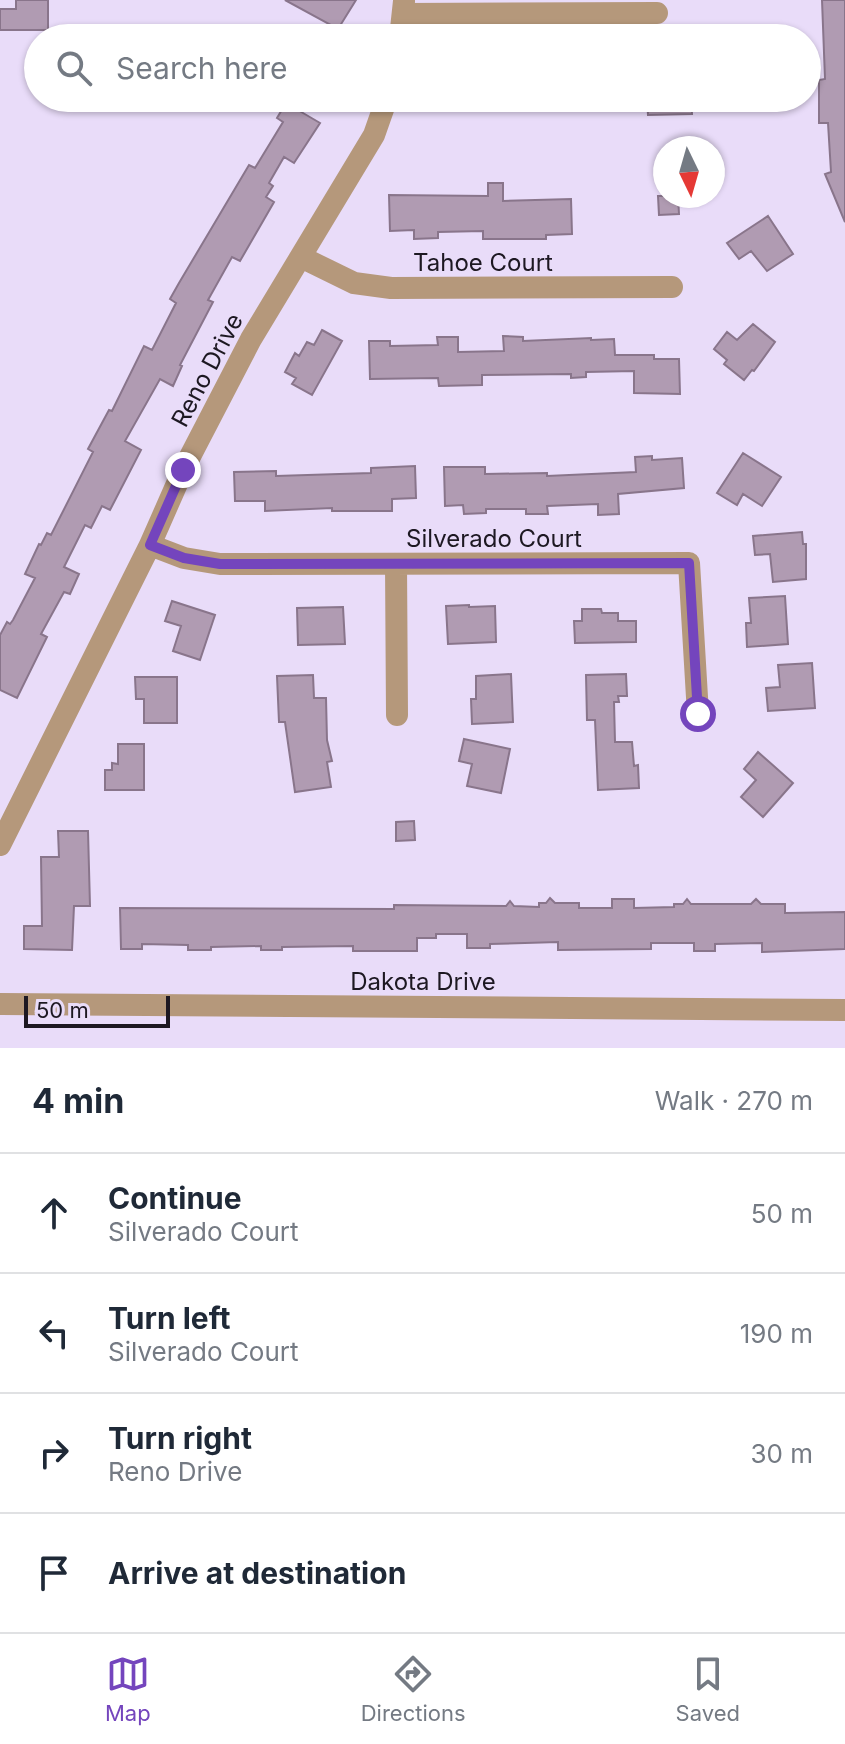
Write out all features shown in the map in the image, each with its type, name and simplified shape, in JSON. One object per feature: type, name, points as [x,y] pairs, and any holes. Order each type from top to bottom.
[{"type":"street","points":[[404,7],[657,13]]},
{"type":"street","name":"Reno Drive","points":[[0,845],[150,545],[183,470],[251,339],[374,135],[382,112]]},
{"type":"street","name":"Tahoe Court","points":[[301,257],[354,283],[391,288],[672,287]]},
{"type":"street","name":"Silverado Court","points":[[150,545],[184,558],[220,564],[689,563],[698,714]]},
{"type":"street","points":[[396,564],[397,715]]},
{"type":"street","name":"Dakota Drive","points":[[0,1004],[845,1010]]},
{"type":"building","points":[[16,0],[48,0],[48,24],[24,24],[24,30],[0,30],[0,9],[16,9]]},
{"type":"building","points":[[285,0],[356,0],[341,24],[329,24]]},
{"type":"building","points":[[822,0],[845,0],[845,222],[825,174],[831,172],[828,123],[819,123],[819,112],[821,80],[825,79]]},
{"type":"building","points":[[281,112],[301,112],[320,123],[294,163],[284,157],[269,183],[273,186],[266,197],[274,202],[240,261],[232,257],[208,300],[213,302],[180,365],[173,386],[160,379],[125,441],[141,450],[110,510],[102,506],[91,528],[85,525],[64,567],[79,574],[70,594],[64,592],[41,634],[47,637],[17,698],[0,690],[0,635],[7,622],[10,624],[13,620],[35,578],[25,574],[39,544],[47,533],[51,535],[93,452],[88,449],[109,410],[112,411],[144,346],[152,350],[176,303],[170,299],[179,283],[249,165],[255,168],[283,122],[277,118]]},
{"type":"building","points":[[648,112],[692,114],[648,115]]},
{"type":"building","points":[[488,183],[503,183],[503,201],[571,199],[572,234],[546,235],[546,239],[483,239],[483,231],[438,232],[438,238],[414,239],[414,230],[390,231],[389,195],[488,196]]},
{"type":"building","points":[[659,208],[679,208],[679,214],[659,215]]},
{"type":"building","points":[[768,216],[793,254],[767,271],[751,251],[739,259],[727,243]]},
{"type":"building","points":[[753,324],[775,342],[744,380],[724,364],[727,360],[714,349],[727,332],[737,340]]},
{"type":"building","points":[[322,330],[342,341],[312,395],[292,384],[296,378],[285,372],[295,353],[299,356],[307,342],[314,345]]},
{"type":"building","points":[[503,336],[523,337],[523,341],[614,339],[615,355],[654,355],[654,359],[679,359],[680,394],[634,393],[634,371],[586,372],[586,377],[571,378],[571,374],[482,375],[482,385],[439,386],[438,378],[370,379],[369,341],[390,341],[390,346],[438,345],[437,337],[458,337],[458,352],[504,351]]},
{"type":"building","points":[[743,453],[781,477],[762,506],[743,494],[737,505],[717,493]]},
{"type":"building","points":[[652,456],[652,460],[682,458],[684,488],[618,494],[619,514],[598,515],[598,504],[547,506],[548,514],[526,514],[526,509],[486,509],[486,513],[464,514],[463,505],[445,506],[444,467],[485,467],[485,474],[547,473],[547,476],[636,472],[635,457]]},
{"type":"building","points":[[415,466],[416,498],[392,499],[392,511],[332,511],[332,508],[265,511],[265,501],[235,501],[234,472],[276,471],[276,476],[371,473],[371,468]]},
{"type":"building","points":[[802,532],[803,544],[806,544],[806,579],[773,582],[770,554],[755,555],[753,536]]},
{"type":"building","points":[[785,596],[788,644],[747,647],[746,623],[751,623],[749,598]]},
{"type":"building","points":[[172,601],[215,615],[200,660],[173,651],[181,626],[165,621]]},
{"type":"building","points":[[446,606],[495,606],[496,642],[448,644]]},
{"type":"building","points":[[343,607],[345,644],[298,645],[297,608]]},
{"type":"building","points":[[582,609],[601,609],[602,613],[618,613],[618,621],[636,621],[636,642],[575,643],[574,621],[582,621]]},
{"type":"building","points":[[812,663],[815,708],[768,711],[766,688],[780,687],[778,665]]},
{"type":"building","points":[[511,674],[513,722],[472,724],[471,699],[476,699],[476,676]]},
{"type":"building","points":[[626,674],[627,696],[618,696],[619,702],[614,702],[615,742],[632,742],[634,766],[638,765],[639,788],[598,790],[595,720],[587,720],[586,675]]},
{"type":"building","points":[[313,675],[314,698],[326,698],[327,740],[332,761],[327,762],[331,787],[295,792],[285,722],[279,722],[277,676]]},
{"type":"building","points":[[135,677],[177,677],[177,723],[144,723],[144,699],[136,699]]},
{"type":"building","points":[[464,739],[510,749],[501,793],[467,786],[472,764],[459,761]]},
{"type":"building","points":[[118,744],[144,744],[144,790],[105,790],[105,770],[112,770],[112,763],[118,764]]},
{"type":"building","points":[[758,752],[793,783],[763,817],[741,797],[756,780],[744,769]]},
{"type":"building","points":[[414,821],[415,840],[396,841],[396,822]]},
{"type":"building","points":[[58,831],[88,831],[90,906],[74,906],[72,950],[24,949],[24,926],[42,926],[41,857],[59,857]]},
{"type":"building","points":[[550,898],[555,903],[579,903],[579,908],[612,908],[612,899],[634,899],[634,908],[674,907],[674,904],[683,904],[687,899],[691,904],[751,904],[756,899],[761,904],[785,904],[785,913],[845,912],[845,949],[762,952],[762,943],[715,944],[715,951],[694,951],[694,943],[651,943],[651,949],[558,950],[558,942],[490,944],[490,948],[467,948],[467,934],[436,934],[436,938],[417,938],[417,951],[353,951],[353,946],[282,947],[282,950],[261,950],[261,946],[211,947],[211,950],[188,950],[188,945],[142,944],[142,949],[121,949],[120,908],[394,909],[394,905],[506,906],[510,901],[514,906],[539,907],[539,903],[546,903]]},
{"type":"route","points":[[183,470],[150,545],[184,558],[220,564],[689,563],[698,714]]}]
